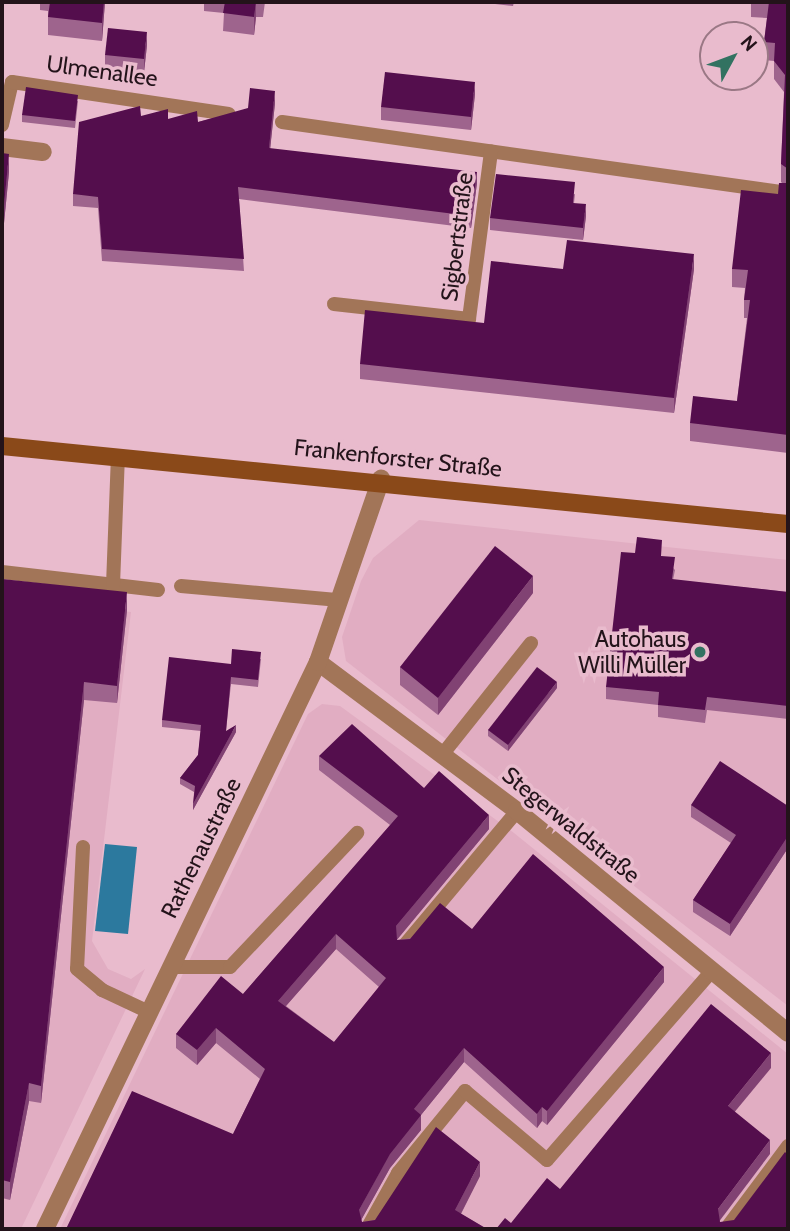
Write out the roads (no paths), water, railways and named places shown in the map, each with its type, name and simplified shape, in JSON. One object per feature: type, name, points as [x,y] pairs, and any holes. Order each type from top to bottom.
[{"type":"main road","name":"Frankenforster Straße","points":[[2,446],[381,480],[788,524]]},
{"type":"street","points":[[2,146],[43,152]]},
{"type":"street","name":"Rathenaustraße","points":[[45,1229],[317,662],[381,480]]},
{"type":"street","name":"Stegerwaldstraße","points":[[317,662],[517,811],[788,1033]]},
{"type":"lane","name":"Ulmenallee","points":[[2,125],[12,82],[229,114]]},
{"type":"lane","name":"Sigbertstraße","points":[[282,122],[788,193]]},
{"type":"lane","name":"Sigbertstraße","points":[[334,304],[469,319],[491,151]]},
{"type":"lane","points":[[113,585],[118,457]]},
{"type":"lane","points":[[2,572],[158,590]]},
{"type":"lane","points":[[181,586],[339,600]]},
{"type":"lane","points":[[442,755],[531,643]]},
{"type":"lane","points":[[403,947],[517,811]]},
{"type":"lane","points":[[171,967],[230,967],[357,833]]},
{"type":"lane","points":[[83,847],[77,969],[102,990],[149,1012]]},
{"type":"lane","points":[[367,1229],[398,1173],[465,1091],[547,1160],[712,971]]},
{"type":"lane","points":[[726,1229],[788,1146]]},
{"type":"water","points":[[105,844],[137,847],[128,934],[95,931]]},
{"type":"place","name":"Autohaus Willi Müller","points":[[700,652]]}]
